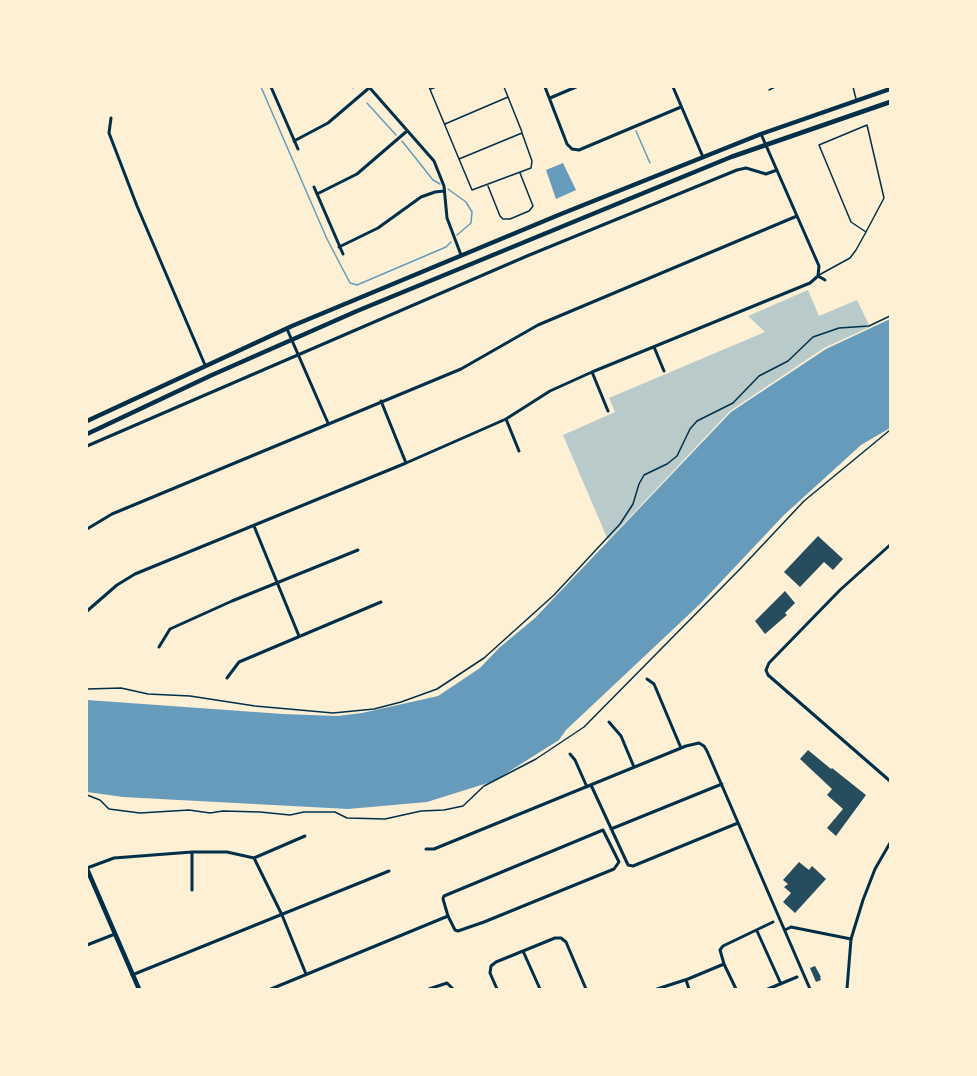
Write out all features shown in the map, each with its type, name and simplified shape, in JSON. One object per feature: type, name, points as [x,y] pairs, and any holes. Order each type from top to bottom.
[{"type":"main road","points":[[87,420],[288,328],[533,226],[761,134],[890,89]]},
{"type":"main road","points":[[87,434],[292,339],[766,144],[889,102]]},
{"type":"main road","points":[[88,872],[139,989]]},
{"type":"street","points":[[545,87],[571,151],[579,150],[681,107]]},
{"type":"street","points":[[550,98],[576,87]]},
{"type":"street","points":[[674,87],[703,157]]},
{"type":"street","points":[[272,88],[298,149]]},
{"type":"street","points":[[294,141],[328,123],[369,88],[435,161],[443,181],[447,218],[462,257]]},
{"type":"street","points":[[111,118],[109,133],[136,206],[205,365]]},
{"type":"street","points":[[317,194],[357,174],[407,131]]},
{"type":"street","points":[[87,611],[117,585],[135,574],[406,463],[506,419],[550,391],[592,372],[810,283],[818,276],[819,266],[761,134]]},
{"type":"street","points":[[87,446],[538,252],[736,170],[746,168],[766,174],[777,170]]},
{"type":"street","points":[[314,187],[343,254]]},
{"type":"street","points":[[339,247],[378,228],[421,197],[444,191]]},
{"type":"street","points":[[87,529],[112,514],[460,369],[538,325],[797,216]]},
{"type":"street","points":[[818,276],[825,280]]},
{"type":"street","points":[[288,328],[328,423]]},
{"type":"street","points":[[654,347],[664,372]]},
{"type":"street","points":[[592,372],[608,411]]},
{"type":"street","points":[[381,401],[406,463]]},
{"type":"street","points":[[506,419],[519,450]]},
{"type":"street","points":[[254,526],[299,636]]},
{"type":"street","points":[[890,545],[840,590],[769,663],[766,670],[768,675],[890,781]]},
{"type":"street","points":[[159,647],[170,629],[358,550]]},
{"type":"street","points":[[227,678],[239,662],[381,602]]},
{"type":"street","points":[[647,679],[654,684],[681,748]]},
{"type":"street","points":[[609,722],[621,736],[634,767]]},
{"type":"street","points":[[426,849],[434,849],[681,748],[702,744],[708,751],[810,989]]},
{"type":"street","points":[[570,754],[589,786],[628,865],[633,866],[738,823]]},
{"type":"street","points":[[611,829],[722,784]]},
{"type":"street","points":[[603,830],[619,862],[614,869],[458,931],[455,930],[448,916],[443,899],[449,893],[603,830]]},
{"type":"street","points":[[88,872],[114,858],[192,852],[227,852],[254,858],[305,836]]},
{"type":"street","points":[[847,989],[851,939],[875,869],[890,843]]},
{"type":"street","points":[[192,852],[192,890]]},
{"type":"street","points":[[254,858],[282,915],[306,974]]},
{"type":"street","points":[[132,975],[389,871]]},
{"type":"street","points":[[271,989],[448,916]]},
{"type":"street","points":[[736,989],[720,950],[723,946],[773,922]]},
{"type":"street","points":[[785,930],[791,927],[851,939]]},
{"type":"street","points":[[756,930],[781,984]]},
{"type":"street","points":[[87,945],[115,934]]},
{"type":"street","points":[[497,989],[490,973],[491,966],[555,938],[561,938],[567,942],[586,989]]},
{"type":"street","points":[[523,951],[540,989]]},
{"type":"street","points":[[657,989],[724,964]]},
{"type":"street","points":[[768,989],[797,977]]},
{"type":"street","points":[[686,980],[689,989]]},
{"type":"street","points":[[429,989],[447,983],[453,989]]},
{"type":"lane","points":[[436,87],[430,88],[472,190],[531,168],[532,160],[504,87]]},
{"type":"lane","points":[[769,90],[775,87]]},
{"type":"lane","points":[[853,87],[856,100]]},
{"type":"lane","points":[[444,124],[508,97]]},
{"type":"lane","points":[[818,276],[850,258],[866,232],[884,198],[867,125],[819,145],[851,222],[866,232]]},
{"type":"lane","points":[[459,159],[522,133]]},
{"type":"lane","points":[[487,185],[500,216],[506,219],[531,210],[532,206],[519,172]]},
{"type":"path","points":[[87,689],[121,688],[148,694],[190,696],[255,706],[333,713],[374,709],[437,689],[484,658],[554,595],[623,519],[633,504],[644,475],[667,464],[677,456],[690,429],[697,421],[733,404],[759,376],[788,361],[818,334],[844,327],[869,326],[890,316]]},
{"type":"path","points":[[87,795],[109,808],[140,813],[182,810],[290,815],[306,812],[334,812],[347,818],[385,819],[423,810],[444,810],[463,806],[483,786],[536,759],[584,727],[804,501],[890,430]]},
{"type":"shaded area","points":[[808,290],[819,316],[857,300],[870,327],[824,348],[730,411],[608,540],[563,435],[615,412],[609,398],[765,332],[748,316]]},
{"type":"water","points":[[563,163],[576,190],[556,199],[546,170]]},
{"type":"water","points":[[890,319],[890,428],[861,445],[784,515],[700,604],[566,730],[559,740],[494,781],[427,802],[348,809],[123,797],[87,792],[87,700],[338,716],[438,696],[480,668],[499,648],[535,618],[731,412],[826,349]]},
{"type":"building","points":[[818,536],[843,559],[833,570],[824,562],[800,587],[784,572]]},
{"type":"building","points":[[785,591],[795,603],[785,613],[787,615],[765,634],[755,621]]},
{"type":"building","points":[[808,750],[866,795],[836,836],[827,828],[843,809],[827,795],[832,789],[800,759]]},
{"type":"building","points":[[799,862],[809,870],[812,866],[826,879],[795,913],[783,902],[791,893],[784,887],[788,884],[783,880]]},
{"type":"building","points":[[815,966],[821,977],[821,980],[816,982],[810,968]]},
{"type":"waterway","points":[[261,87],[327,239],[350,283],[357,285],[446,247],[451,242]]},
{"type":"waterway","points":[[367,103],[396,135]]},
{"type":"waterway","points":[[636,131],[650,163]]},
{"type":"waterway","points":[[402,141],[433,180],[440,184]]},
{"type":"waterway","points":[[448,189],[466,202],[472,212],[471,223],[457,235]]}]
